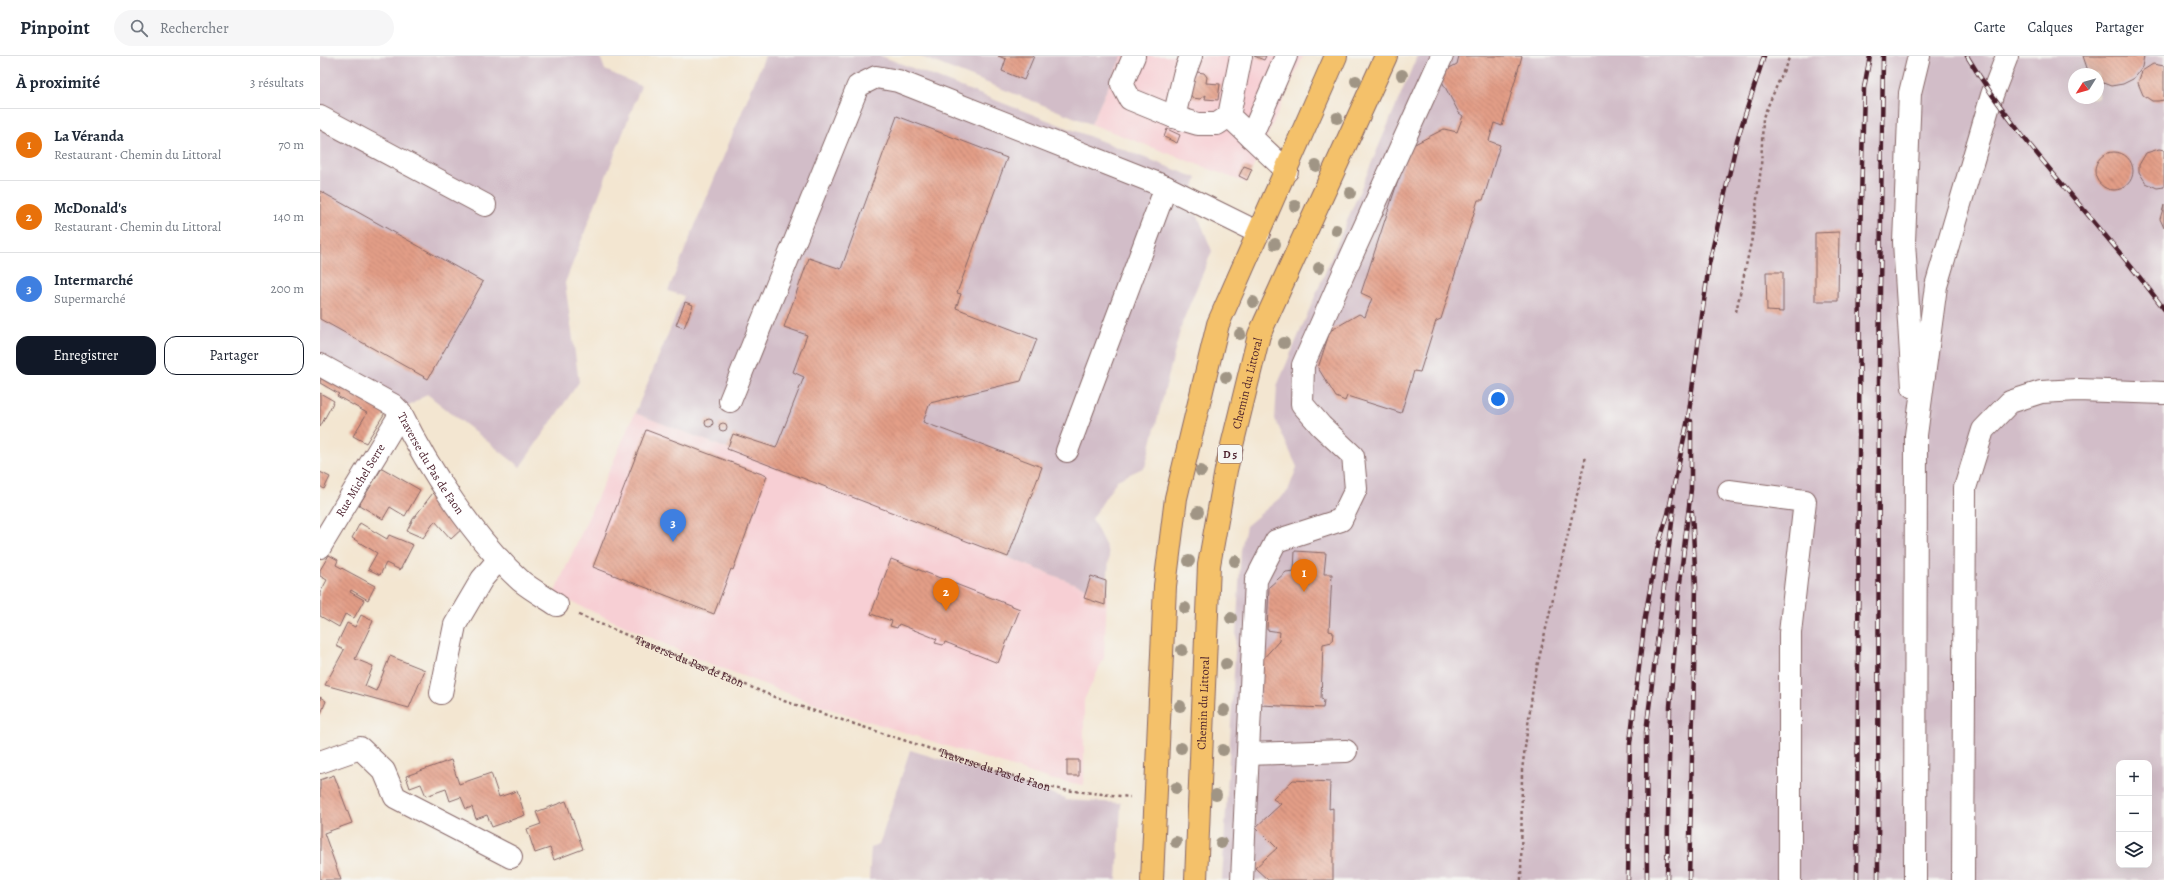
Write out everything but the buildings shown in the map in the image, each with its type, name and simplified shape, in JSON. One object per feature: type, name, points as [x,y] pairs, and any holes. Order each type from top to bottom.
[{"type":"main road","points":[[1152,880],[1165,586],[1176,498],[1218,324],[1287,171],[1336,56]]},
{"type":"main road","name":"Chemin du Littoral","points":[[1196,880],[1209,565],[1226,470],[1259,335],[1386,56]]},
{"type":"street","points":[[1134,56],[1122,84],[1130,99],[1174,117],[1198,124],[1217,124],[1229,116],[1241,56]]},
{"type":"street","points":[[1174,117],[1184,75],[1191,56]]},
{"type":"street","points":[[1251,137],[1286,56]]},
{"type":"street","points":[[1242,880],[1256,580],[1276,541],[1342,520],[1356,489],[1353,456],[1321,426],[1302,404],[1304,365],[1344,270],[1442,56]]},
{"type":"street","points":[[1915,880],[1916,435],[1904,242],[1910,93],[1919,56]]},
{"type":"street","points":[[1916,435],[1936,286],[1992,95],[2007,56]]},
{"type":"street","points":[[730,401],[858,86],[876,77],[898,81],[1166,186],[1259,233]]},
{"type":"street","points":[[1229,116],[1287,171]]},
{"type":"street","points":[[320,117],[485,204]]},
{"type":"street","points":[[1067,451],[1166,186]]},
{"type":"street","name":"Traverse du Pas de Faon","points":[[320,365],[393,405],[400,413],[447,492],[499,559],[522,582],[557,605]]},
{"type":"street","points":[[1963,880],[1965,488],[1983,430],[2010,402],[2041,392],[2078,390],[2164,393]]},
{"type":"street","name":"Rue Michel Serre","points":[[320,547],[400,413]]},
{"type":"street","points":[[1730,491],[1805,502],[1790,633],[1790,880]]},
{"type":"street","points":[[441,693],[455,625],[482,579],[499,559]]},
{"type":"street","points":[[320,762],[360,748],[384,771],[395,797],[510,858]]},
{"type":"street","points":[[1248,754],[1346,751]]},
{"type":"path","points":[[1736,312],[1752,238],[1761,168],[1763,117],[1790,56]]},
{"type":"path","points":[[1521,880],[1522,770],[1534,680],[1586,456]]},
{"type":"path","name":"Traverse du Pas de Faon","points":[[557,605],[784,701],[1015,776],[1064,790],[1119,797],[1156,797]]},
{"type":"shaded area","points":[[320,56],[600,56],[605,70],[641,86],[565,283],[579,382],[520,467],[427,394],[406,408],[320,359]]},
{"type":"shaded area","points":[[765,56],[881,56],[1197,178],[1186,211],[1198,216],[1212,251],[1182,323],[1145,467],[1117,480],[1092,519],[1109,553],[1107,596],[635,413],[684,296],[668,291]]},
{"type":"shaded area","points":[[919,56],[1122,56],[1091,124]]},
{"type":"shaded area","points":[[1122,56],[1303,56],[1246,183],[1091,124]]},
{"type":"shaded area","points":[[1417,56],[2164,56],[2164,880],[1222,880],[1241,550],[1246,526],[1288,491],[1297,467],[1275,419],[1277,386]]},
{"type":"shaded area","points":[[635,413],[1107,596],[1104,658],[1084,700],[1084,785],[1053,780],[818,705],[698,659],[554,594]]},
{"type":"shaded area","points":[[910,750],[1066,798],[1065,800],[1121,803],[1117,880],[869,880],[871,848],[879,845]]},
{"type":"railway","points":[[1628,880],[1630,743],[1645,617],[1658,546],[1668,514],[1688,419],[1709,264],[1737,140],[1764,56]]},
{"type":"railway","points":[[1857,880],[1860,238],[1864,88],[1870,56]]},
{"type":"railway","points":[[1878,880],[1879,370],[1883,56]]},
{"type":"railway","points":[[1967,56],[2012,122],[2140,277],[2164,309]]},
{"type":"railway","points":[[1667,880],[1670,707],[1679,591],[1691,489],[1691,421]]},
{"type":"railway","points":[[1647,880],[1646,732],[1674,506]]},
{"type":"railway","points":[[1689,880],[1696,587],[1692,512]]},
{"type":"place","name":"Intermarché","points":[[673,542]]},
{"type":"place","name":"La Véranda","points":[[1304,592]]},
{"type":"place","name":"McDonald's","points":[[946,611]]}]
